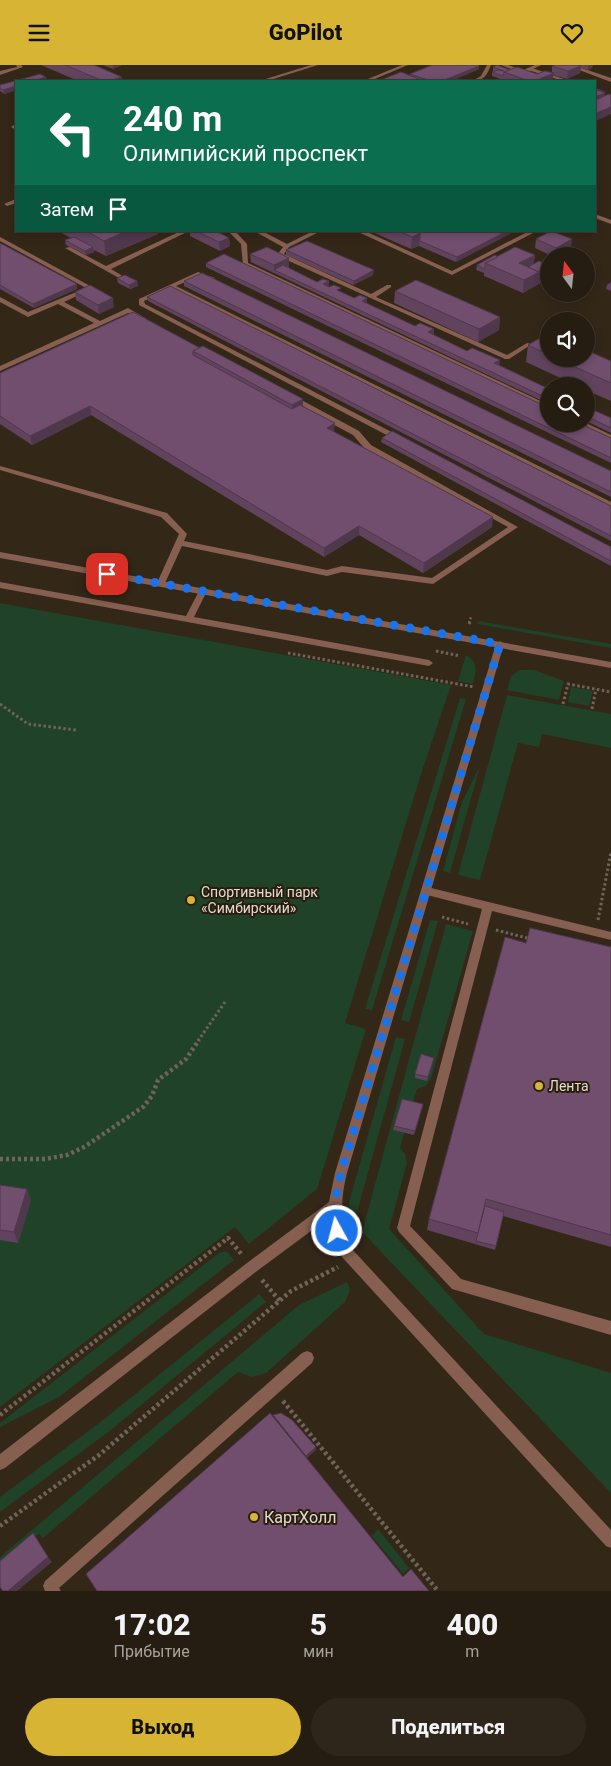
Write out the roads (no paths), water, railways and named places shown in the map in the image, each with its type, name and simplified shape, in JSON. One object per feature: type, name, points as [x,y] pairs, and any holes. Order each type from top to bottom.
[{"type":"street","points":[[0,73],[21,67],[18,65]]},
{"type":"street","points":[[265,80],[305,66],[316,65]]},
{"type":"street","points":[[368,80],[406,65]]},
{"type":"street","points":[[476,80],[483,77],[489,65]]},
{"type":"street","points":[[503,65],[523,72],[539,65]]},
{"type":"street","points":[[568,65],[611,80]]},
{"type":"street","points":[[530,69],[564,80]]},
{"type":"street","points":[[7,204],[15,201]]},
{"type":"street","points":[[596,216],[611,222]]},
{"type":"street","points":[[106,269],[181,232]]},
{"type":"street","points":[[232,232],[244,244],[245,264],[540,404]]},
{"type":"street","points":[[259,232],[287,246]]},
{"type":"street","points":[[316,232],[287,246],[280,255],[507,358],[529,344]]},
{"type":"street","points":[[361,232],[452,273],[532,232]]},
{"type":"street","points":[[0,239],[91,288],[28,315],[0,299]]},
{"type":"street","points":[[68,248],[119,276]]},
{"type":"street","points":[[216,280],[198,274],[140,300],[142,305],[407,443]]},
{"type":"street","points":[[171,286],[611,505]]},
{"type":"street","points":[[371,297],[390,286]]},
{"type":"street","points":[[59,301],[99,323]]},
{"type":"street","points":[[0,369],[128,310],[154,324]]},
{"type":"street","points":[[179,543],[328,573],[342,569],[432,581],[514,527],[368,447],[356,433],[286,395]]},
{"type":"street","points":[[595,430],[611,438]]},
{"type":"street","points":[[0,468],[164,515],[183,534],[161,583]]},
{"type":"street","points":[[0,555],[611,665]]},
{"type":"street","points":[[0,585],[429,663]]},
{"type":"street","points":[[189,619],[203,591]]},
{"type":"street","points":[[500,644],[341,1173],[334,1206],[337,1231],[350,1256],[611,1541]]},
{"type":"street","points":[[427,891],[611,936]]},
{"type":"street","points":[[488,907],[403,1228],[457,1283],[611,1328]]},
{"type":"street","points":[[0,1463],[252,1267],[334,1206]]},
{"type":"street","points":[[53,1591],[50,1586],[307,1358]]},
{"type":"place","name":"Спортивный парк «Симбирский»","points":[[191,900]]},
{"type":"place","name":"Лента","points":[[539,1086]]},
{"type":"place","name":"КартХолл","points":[[254,1517]]}]
